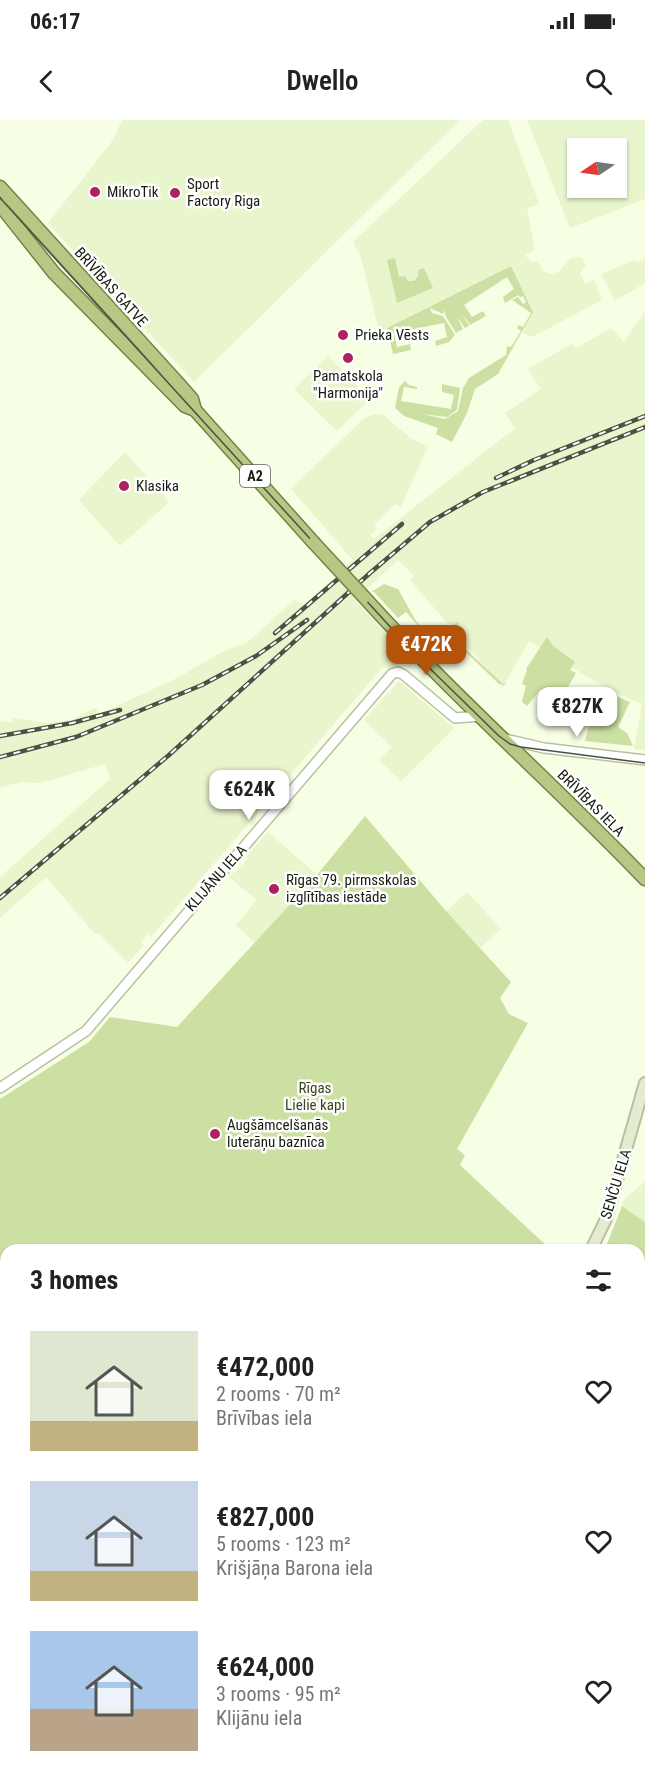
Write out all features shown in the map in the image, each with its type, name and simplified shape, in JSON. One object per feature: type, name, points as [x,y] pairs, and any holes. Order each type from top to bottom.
[{"type":"highway","name":"BRĪVĪBAS GATVE","points":[[0,187],[192,399],[195,410]]},
{"type":"highway","name":"BRĪVĪBAS GATVE","points":[[0,205],[54,273],[185,406],[195,410],[315,543]]},
{"type":"highway","name":"BRĪVĪBAS IELA","points":[[315,543],[414,653],[587,819],[645,879]]},
{"type":"main road","name":"SENČU IELA","points":[[594,1244],[606,1219],[645,1083]]},
{"type":"street","name":"KLIJĀNU IELA","points":[[0,1088],[86,1031],[392,675],[398,672],[405,675],[455,718],[481,716]]},
{"type":"street","points":[[503,738],[532,746],[645,760]]},
{"type":"shaded area","points":[[122,120],[460,120],[194,382],[48,223],[113,140]]},
{"type":"shaded area","points":[[483,120],[508,120],[539,204],[527,208],[535,250],[525,255],[531,262],[538,261],[542,270],[550,274],[558,272],[571,258],[581,257],[586,265],[580,273],[585,284],[594,280],[602,300],[532,337],[522,332],[533,311],[511,266],[379,332],[361,257],[353,242]]},
{"type":"shaded area","points":[[527,120],[645,120],[645,199],[570,228]]},
{"type":"shaded area","points":[[645,259],[645,283],[615,301],[601,274],[635,260],[637,263]]},
{"type":"shaded area","points":[[645,311],[645,750],[634,749],[642,704],[606,688],[529,641],[503,687],[410,580],[414,576],[398,560],[355,600],[407,657],[390,670],[385,667],[381,669],[151,937],[148,934],[141,942],[144,945],[128,963],[98,933],[94,933],[46,877],[0,918],[0,877],[110,779],[105,764],[40,783],[23,782],[0,787],[0,721],[12,723],[12,718],[47,723],[72,720],[95,708],[100,714],[179,677],[222,652],[248,642],[294,600],[304,605],[353,560],[291,489],[363,419],[374,414],[382,414],[413,440],[428,446],[401,507],[395,504],[374,525],[377,529],[370,535],[374,539],[515,428],[505,413],[541,389],[528,369],[572,344],[576,348],[611,328],[624,342]]},
{"type":"shaded area","points":[[328,356],[370,399],[337,431],[294,389]]},
{"type":"shaded area","name":"Klasika","points":[[125,452],[169,502],[120,546],[79,500]]},
{"type":"shaded area","points":[[399,681],[454,728],[401,781],[379,760],[392,747],[364,720]]},
{"type":"shaded area","name":"Rīgas 79. pirmsskolas izglītības iestāde","points":[[268,832],[317,875],[256,944],[236,925],[257,900],[229,877],[247,860],[247,856]]},
{"type":"shaded area","points":[[467,892],[501,929],[480,948],[446,911]]},
{"type":"shaded area","points":[[645,1181],[645,1222],[622,1206],[623,1201]]},
{"type":"green space","points":[[395,258],[399,277],[405,276],[408,281],[414,281],[418,276],[418,270],[424,268],[433,288],[397,303],[387,260]]},
{"type":"green space","points":[[511,266],[533,312],[498,374],[475,389],[467,413],[452,442],[436,434],[438,428],[404,416],[395,408],[399,387],[405,381],[417,387],[417,389],[404,387],[401,401],[451,409],[454,395],[442,392],[442,384],[460,388],[457,410],[447,417],[422,414],[445,419],[458,411],[463,388],[469,378],[506,355],[507,346],[511,347],[521,331],[517,328],[519,325],[523,327],[531,313],[512,300],[518,297],[523,304],[526,302],[523,296],[518,295],[505,303],[503,297],[514,289],[507,277],[464,305],[472,317],[483,311],[486,316],[470,325],[462,314],[469,326],[465,328],[457,317],[463,329],[456,333],[444,310],[443,314],[430,308],[432,313],[443,316],[455,335],[449,342],[436,346],[435,341],[447,337],[444,323],[394,333],[397,347],[410,344],[411,350],[393,354],[387,328]]},
{"type":"green space","points":[[384,584],[398,589],[416,621],[436,642],[431,647],[418,633],[422,630],[406,612],[398,618],[374,592],[371,592]]},
{"type":"green space","points":[[458,622],[459,632],[463,636],[461,645],[503,684],[507,682],[504,685],[499,684],[447,634],[447,628]]},
{"type":"green space","points":[[547,637],[553,646],[575,662],[570,670],[576,673],[564,694],[540,690],[527,706],[522,702],[526,686],[522,684],[526,669]]},
{"type":"green space","points":[[616,696],[630,702],[618,727],[627,733],[633,746],[585,741],[590,721],[598,706],[609,711]]},
{"type":"green space","name":"Rīgas Lielie kapi","points":[[365,816],[446,911],[511,982],[500,998],[509,1014],[528,1023],[457,1149],[465,1155],[460,1165],[545,1244],[0,1244],[0,1099],[89,1042],[110,1017],[177,1027],[317,875]]},
{"type":"green space","points":[[622,1206],[645,1222],[645,1244],[607,1244]]},
{"type":"tram line","points":[[0,198],[414,653],[499,736],[510,744],[521,747],[645,763]]},
{"type":"railway","points":[[496,478],[534,460],[645,416]]},
{"type":"railway","points":[[0,898],[169,755],[370,573],[430,522],[483,492],[645,427]]},
{"type":"railway","points":[[275,633],[402,524]]},
{"type":"railway","points":[[0,757],[76,737],[202,685],[256,656],[307,620]]},
{"type":"railway","points":[[0,736],[72,723],[120,710]]},
{"type":"place","name":"MikroTik","points":[[95,192]]},
{"type":"place","name":"Sport Factory Riga","points":[[175,193]]},
{"type":"place","name":"Prieka Vēsts","points":[[343,335]]},
{"type":"place","name":"Pamatskola \"Harmonija\"","points":[[348,358]]},
{"type":"place","name":"Klasika","points":[[124,486]]},
{"type":"place","name":"Rīgas 79. pirmsskolas izglītības iestāde","points":[[274,889]]},
{"type":"place","name":"Augšāmcelšanās luterāņu baznīca","points":[[215,1134]]}]
